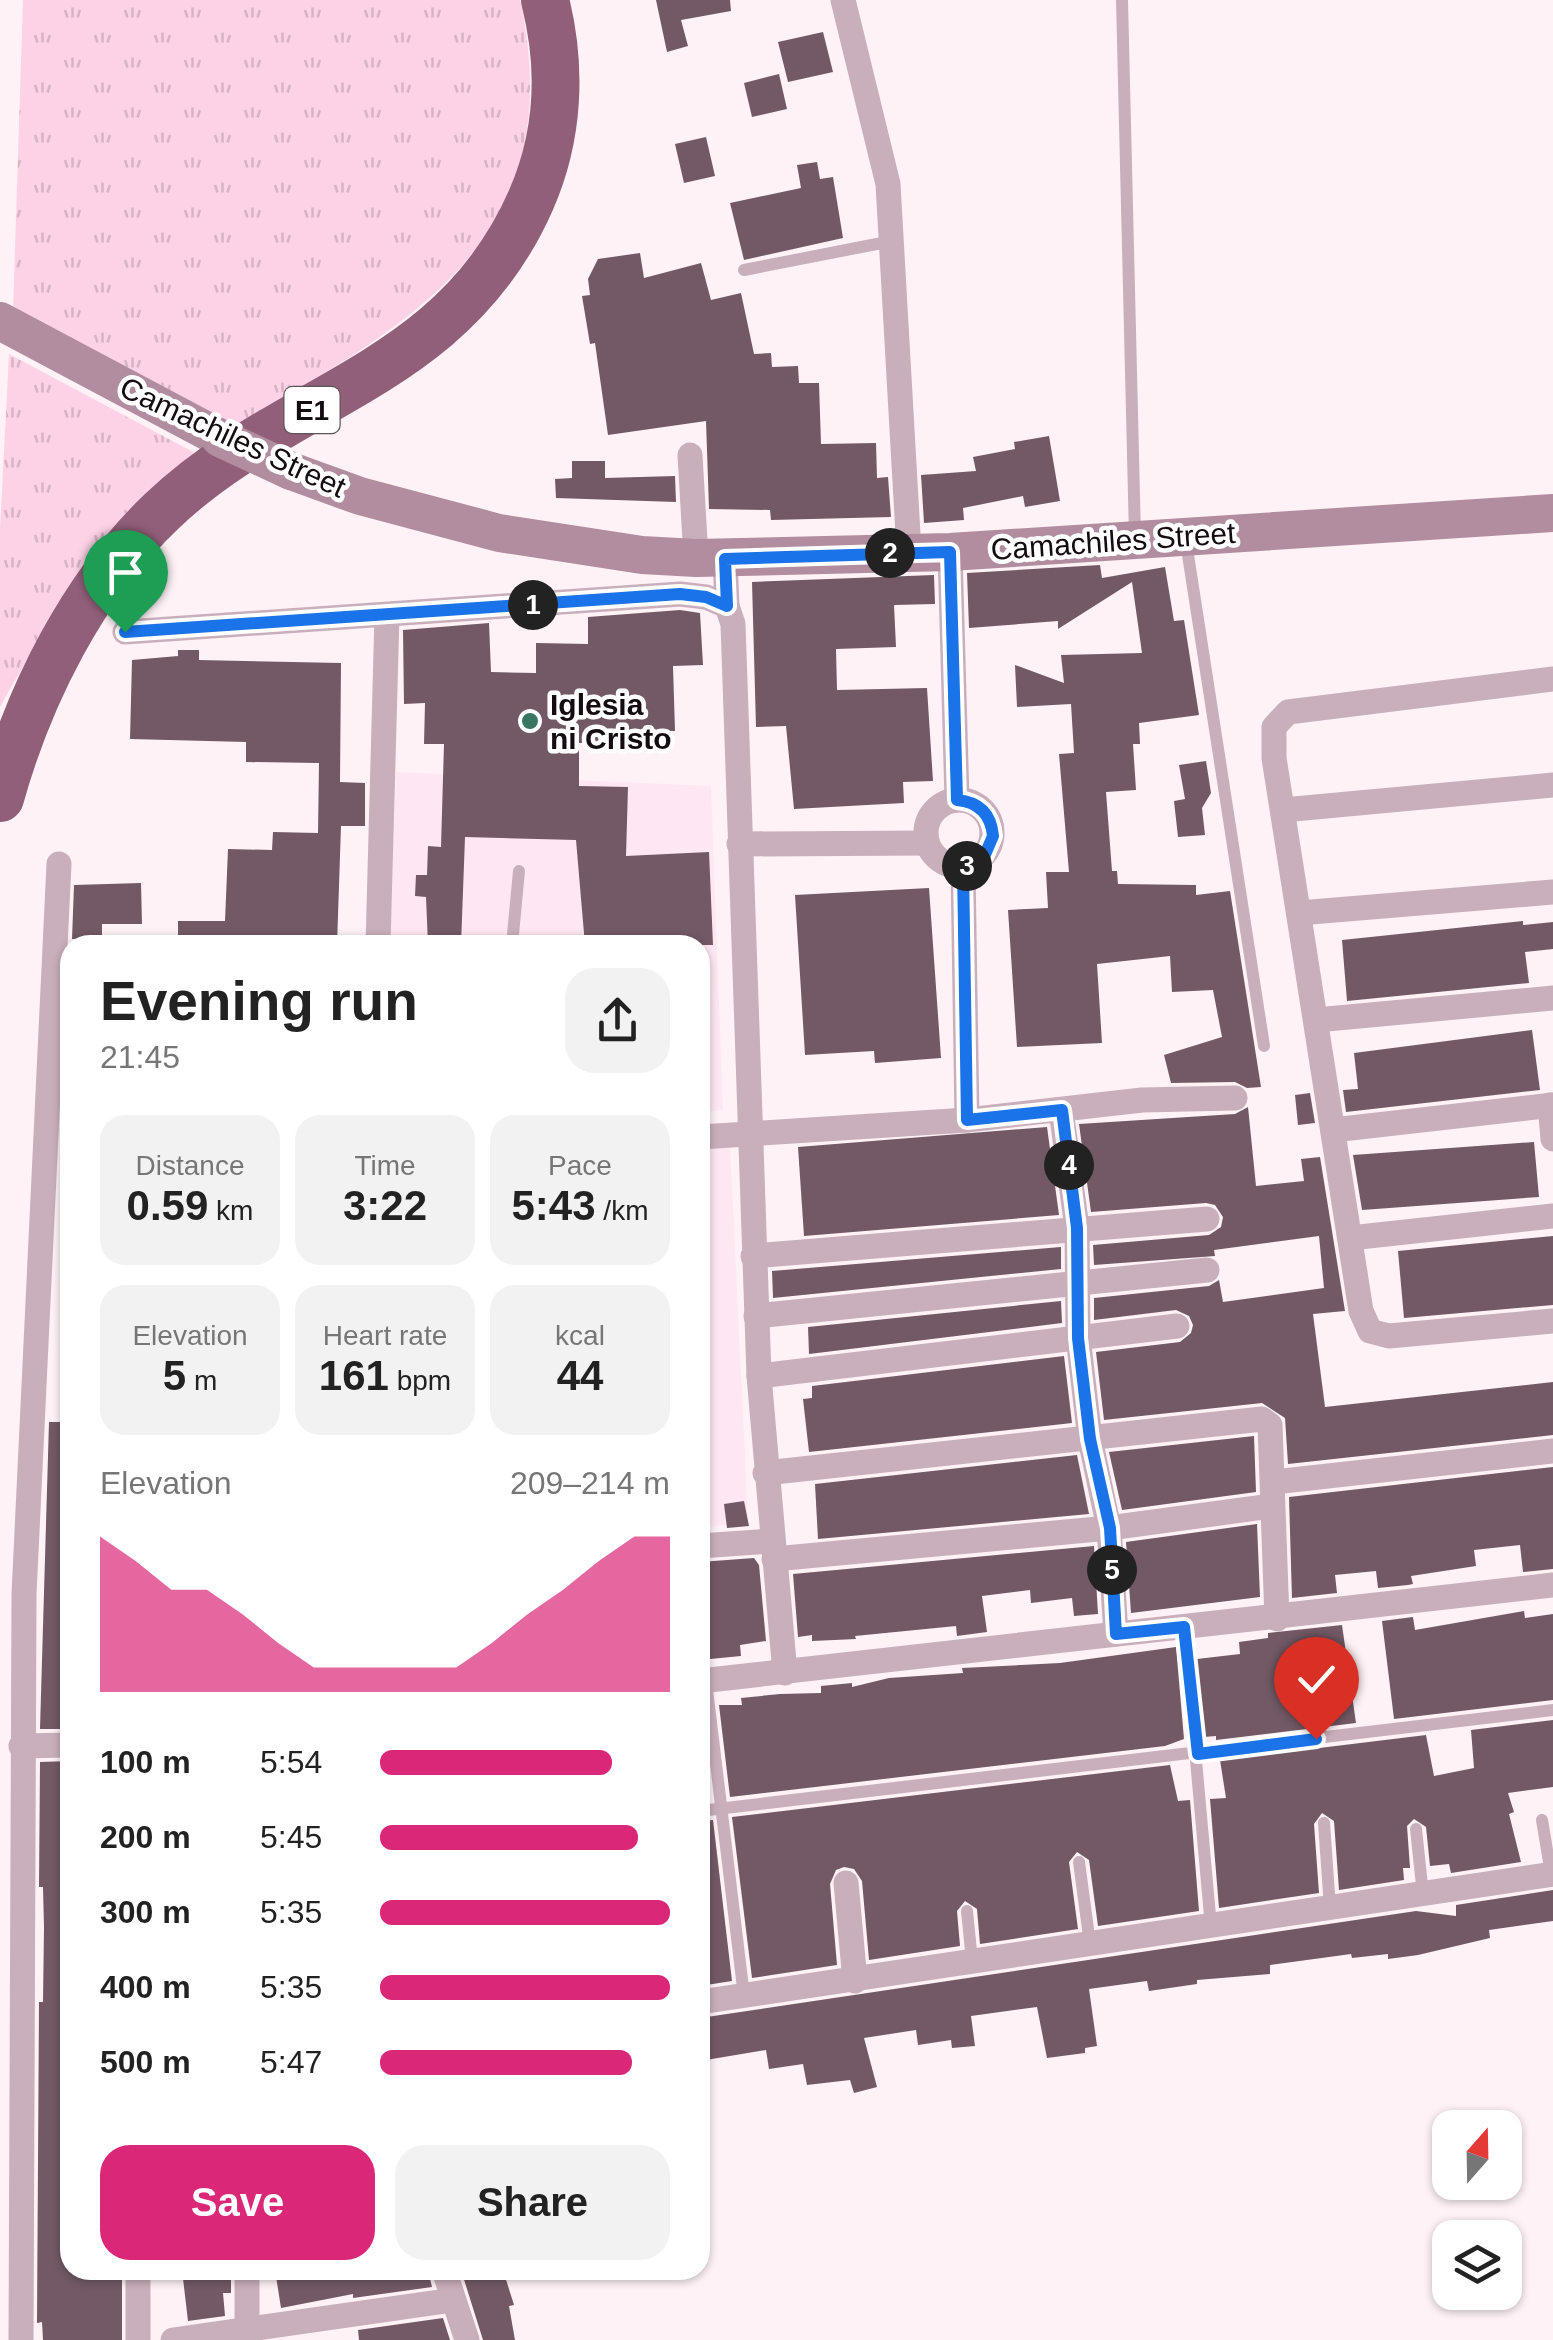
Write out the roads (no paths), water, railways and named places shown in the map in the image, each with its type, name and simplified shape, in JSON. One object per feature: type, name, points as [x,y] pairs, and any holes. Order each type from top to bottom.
[{"type":"highway","name":"E1","points":[[0,798],[21,734],[55,662],[102,581],[141,533],[163,510],[222,465],[408,350],[459,308],[495,266],[536,189],[552,122],[556,58],[545,0]]},
{"type":"street","points":[[843,0],[884,165],[892,242],[909,552]]},
{"type":"street","name":"Camachiles Street","points":[[0,321],[220,438],[291,471],[360,496],[500,532],[642,554],[711,558],[950,552],[1553,513]]},
{"type":"street","points":[[690,455],[711,558],[733,624],[758,1376],[785,1673]]},
{"type":"street","points":[[950,552],[957,800]]},
{"type":"street","points":[[125,632],[680,594],[706,597],[727,606]]},
{"type":"street","points":[[378,935],[388,615]]},
{"type":"street","points":[[1553,679],[1288,712],[1274,726],[1274,758],[1361,1312],[1370,1331],[1388,1336],[1553,1321]]},
{"type":"street","points":[[1283,810],[1553,785]]},
{"type":"street","points":[[957,800],[979,806],[992,825],[993,836],[984,857],[963,867],[941,861],[927,842],[932,814],[957,800]]},
{"type":"street","points":[[740,844],[927,842]]},
{"type":"street","points":[[20,2340],[24,1594],[59,864]]},
{"type":"street","points":[[963,867],[967,1120]]},
{"type":"street","points":[[1299,914],[1553,892]]},
{"type":"street","points":[[1316,1020],[1553,998]]},
{"type":"street","points":[[710,1136],[967,1120],[1142,1100],[1236,1098]]},
{"type":"street","points":[[1333,1130],[1552,1105],[1553,1138]]},
{"type":"street","points":[[1062,1110],[1077,1228],[1078,1338],[1090,1439],[1110,1528],[1116,1634]]},
{"type":"street","points":[[43,1183],[60,1183]]},
{"type":"street","points":[[1350,1238],[1553,1216]]},
{"type":"street","points":[[754,1256],[1207,1219]]},
{"type":"street","points":[[756,1316],[1208,1270]]},
{"type":"street","points":[[758,1376],[1178,1326]]},
{"type":"street","points":[[764,1472],[1090,1439],[1253,1417],[1270,1425],[1276,1619]]},
{"type":"street","points":[[710,1547],[773,1550],[1110,1528],[1273,1494],[1553,1451]]},
{"type":"street","points":[[710,1680],[1553,1585]]},
{"type":"street","points":[[21,1746],[60,1744]]},
{"type":"street","points":[[710,2001],[1552,1874]]},
{"type":"street","points":[[846,1882],[855,1981]]},
{"type":"street","points":[[138,2280],[138,2340]]},
{"type":"street","points":[[247,2280],[247,2331]]},
{"type":"street","points":[[447,2280],[468,2340]]},
{"type":"street","points":[[173,2340],[453,2300]]},
{"type":"lane","points":[[1122,0],[1135,540]]},
{"type":"lane","points":[[744,270],[892,242]]},
{"type":"lane","points":[[1185,535],[1264,1046]]},
{"type":"lane","points":[[513,935],[518,871]]},
{"type":"lane","points":[[1184,1627],[1211,1927]]},
{"type":"lane","points":[[710,1810],[1553,1710]]},
{"type":"lane","points":[[710,1722],[725,1809],[744,1997]]},
{"type":"lane","points":[[1542,1820],[1552,1874]]},
{"type":"lane","points":[[1324,1823],[1330,1908]]},
{"type":"lane","points":[[1416,1829],[1423,1895]]},
{"type":"lane","points":[[1078,1862],[1090,1945]]},
{"type":"lane","points":[[966,1912],[972,1961]]},
{"type":"place","name":"Iglesia ni Cristo","points":[[530,721]]}]
